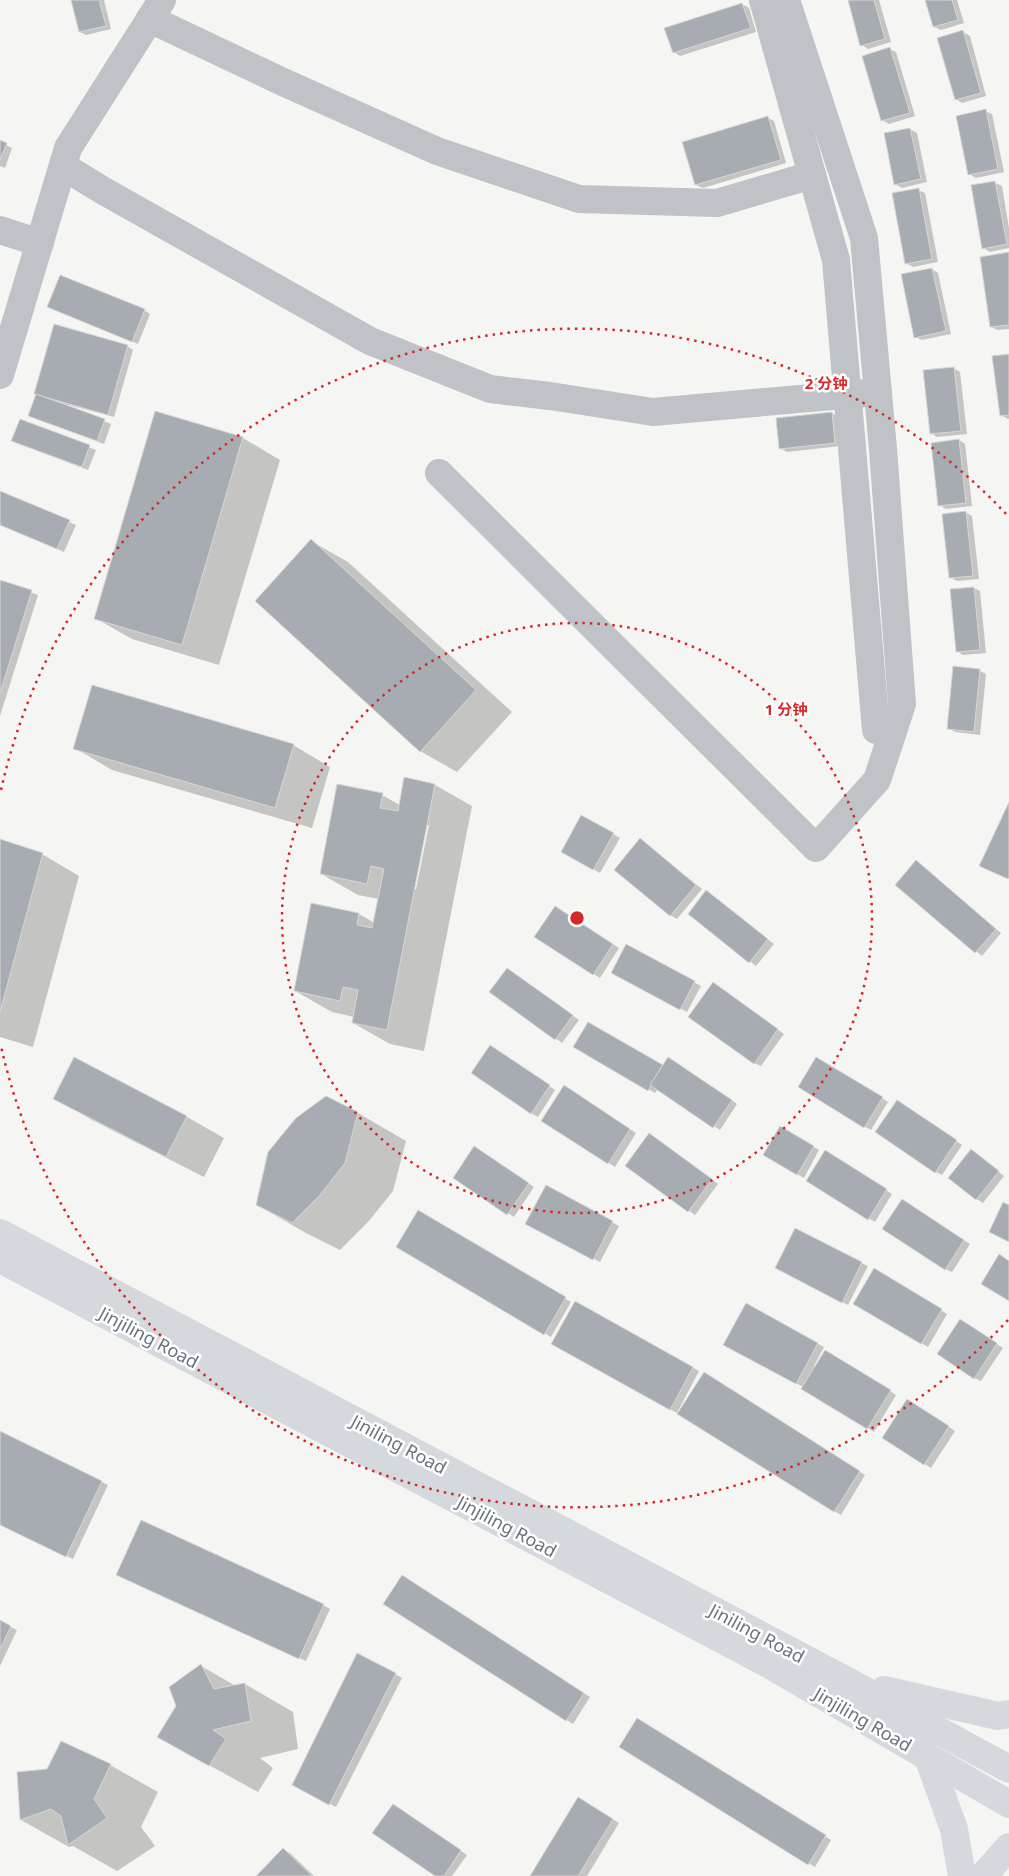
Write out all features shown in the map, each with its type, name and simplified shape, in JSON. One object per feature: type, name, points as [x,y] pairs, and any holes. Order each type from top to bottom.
[{"type":"main road","name":"Jiniling Road","points":[[0,1233],[847,1681],[1009,1769]]},
{"type":"main road","name":"Jinjiling Road","points":[[0,1259],[763,1661],[1009,1804]]},
{"type":"main road","points":[[847,1681],[998,1716],[1009,1714]]},
{"type":"main road","points":[[928,1757],[954,1829],[962,1876]]},
{"type":"main road","points":[[983,1876],[1009,1847]]},
{"type":"street","points":[[763,0],[836,260],[876,730]]},
{"type":"street","points":[[439,473],[816,848],[877,780],[902,704],[864,238],[786,0]]},
{"type":"street","points":[[0,375],[68,148],[156,9],[283,82],[437,151],[579,198],[716,202],[812,175]]},
{"type":"street","points":[[63,166],[102,190],[370,341],[490,389],[653,412],[878,392]]},
{"type":"street","points":[[0,230],[40,243]]},
{"type":"building","points":[[71,0],[99,0],[106,26],[79,32]]},
{"type":"building","points":[[848,0],[874,0],[885,39],[860,46]]},
{"type":"building","points":[[925,0],[952,0],[958,20],[933,27]]},
{"type":"building","points":[[742,3],[751,28],[673,53],[664,28]]},
{"type":"building","points":[[963,30],[981,93],[955,100],[937,38]]},
{"type":"building","points":[[890,47],[910,113],[881,121],[862,56]]},
{"type":"building","points":[[986,109],[998,169],[968,175],[956,116]]},
{"type":"building","points":[[768,116],[781,160],[695,185],[682,142]]},
{"type":"building","points":[[910,128],[921,179],[894,185],[884,133]]},
{"type":"building","points":[[0,140],[7,143],[0,160]]},
{"type":"building","points":[[995,181],[1007,244],[982,249],[971,185]]},
{"type":"building","points":[[919,188],[932,259],[905,264],[892,193]]},
{"type":"building","points":[[1009,252],[1009,325],[990,327],[980,257]]},
{"type":"building","points":[[932,268],[946,331],[914,338],[901,274]]},
{"type":"building","points":[[60,275],[145,309],[132,342],[47,307]]},
{"type":"building","points":[[54,324],[128,345],[108,415],[34,394]]},
{"type":"building","points":[[1009,354],[1009,415],[1000,416],[992,356]]},
{"type":"building","points":[[954,367],[961,431],[930,434],[923,370]]},
{"type":"building","points":[[36,394],[105,419],[97,441],[28,416]]},
{"type":"building","points":[[155,411],[243,437],[182,645],[94,619]]},
{"type":"building","points":[[832,412],[835,443],[779,449],[776,418]]},
{"type":"building","points":[[20,419],[90,445],[82,467],[11,441]]},
{"type":"building","points":[[959,439],[966,503],[938,506],[931,443]]},
{"type":"building","points":[[0,491],[70,520],[57,549],[0,525]]},
{"type":"building","points":[[966,511],[973,576],[949,578],[942,514]]},
{"type":"building","points":[[311,539],[476,690],[420,752],[255,601]]},
{"type":"building","points":[[0,580],[32,590],[0,693]]},
{"type":"building","points":[[974,587],[980,650],[956,652],[950,589]]},
{"type":"building","points":[[953,666],[980,669],[974,732],[947,729]]},
{"type":"building","points":[[92,685],[294,744],[275,808],[73,749]]},
{"type":"building","points":[[404,777],[435,784],[387,1030],[352,1023],[358,990],[343,987],[340,1001],[294,991],[311,903],[359,913],[357,925],[372,928],[384,869],[371,866],[367,884],[320,874],[337,784],[383,793],[380,808],[398,811]]},
{"type":"building","points":[[1009,802],[1009,878],[1008,879],[979,866]]},
{"type":"building","points":[[581,815],[614,833],[593,870],[561,852]]},
{"type":"building","points":[[640,838],[696,885],[670,916],[614,870]]},
{"type":"building","points":[[0,839],[43,853],[0,1012]]},
{"type":"building","points":[[916,860],[996,929],[975,953],[895,885]]},
{"type":"building","points":[[706,890],[768,939],[749,963],[688,914]]},
{"type":"building","points":[[555,906],[613,944],[593,975],[534,937]]},
{"type":"building","points":[[626,944],[695,981],[680,1010],[611,973]]},
{"type":"building","points":[[507,968],[573,1015],[555,1040],[489,992]]},
{"type":"building","points":[[713,982],[778,1029],[754,1064],[688,1017]]},
{"type":"building","points":[[588,1022],[663,1065],[648,1091],[573,1047]]},
{"type":"building","points":[[490,1045],[550,1085],[531,1114],[471,1073]]},
{"type":"building","points":[[74,1057],[187,1116],[166,1157],[53,1099]]},
{"type":"building","points":[[668,1057],[732,1100],[713,1128],[650,1085]]},
{"type":"building","points":[[816,1057],[883,1097],[864,1128],[798,1087]]},
{"type":"building","points":[[564,1085],[630,1129],[608,1164],[541,1121]]},
{"type":"building","points":[[326,1096],[358,1112],[345,1163],[320,1195],[292,1223],[256,1205],[268,1152],[296,1118]]},
{"type":"building","points":[[897,1100],[957,1140],[935,1173],[875,1132]]},
{"type":"building","points":[[780,1126],[814,1146],[797,1175],[763,1155]]},
{"type":"building","points":[[649,1133],[712,1179],[688,1212],[625,1166]]},
{"type":"building","points":[[474,1146],[529,1183],[507,1215],[453,1178]]},
{"type":"building","points":[[971,1149],[999,1171],[976,1200],[948,1178]]},
{"type":"building","points":[[825,1150],[887,1189],[868,1220],[806,1181]]},
{"type":"building","points":[[546,1185],[613,1221],[593,1260],[525,1224]]},
{"type":"building","points":[[902,1199],[964,1240],[945,1270],[882,1229]]},
{"type":"building","points":[[1003,1202],[1009,1205],[1009,1242],[989,1232]]},
{"type":"building","points":[[418,1210],[566,1297],[544,1335],[396,1247]]},
{"type":"building","points":[[795,1228],[862,1262],[842,1303],[775,1268]]},
{"type":"building","points":[[999,1254],[1009,1261],[1009,1301],[981,1284]]},
{"type":"building","points":[[874,1268],[942,1309],[921,1344],[853,1304]]},
{"type":"building","points":[[575,1301],[693,1367],[670,1410],[551,1344]]},
{"type":"building","points":[[746,1303],[818,1343],[796,1384],[723,1345]]},
{"type":"building","points":[[960,1319],[997,1343],[974,1379],[937,1354]]},
{"type":"building","points":[[825,1350],[891,1390],[867,1429],[801,1389]]},
{"type":"building","points":[[704,1372],[860,1471],[834,1512],[677,1414]]},
{"type":"building","points":[[907,1399],[949,1426],[924,1465],[882,1438]]},
{"type":"building","points":[[0,1431],[102,1481],[66,1557],[0,1525]]},
{"type":"building","points":[[141,1520],[324,1604],[299,1659],[116,1575]]},
{"type":"building","points":[[402,1575],[584,1693],[566,1721],[383,1604]]},
{"type":"building","points":[[0,1620],[11,1626],[0,1649]]},
{"type":"building","points":[[357,1653],[396,1673],[329,1805],[292,1785]]},
{"type":"building","points":[[201,1664],[214,1689],[245,1683],[251,1721],[213,1730],[226,1739],[209,1766],[157,1737],[176,1706],[169,1687]]},
{"type":"building","points":[[637,1718],[826,1835],[808,1865],[619,1747]]},
{"type":"building","points":[[61,1741],[111,1764],[94,1799],[107,1818],[68,1845],[61,1816],[51,1809],[20,1820],[17,1772],[47,1769]]},
{"type":"building","points":[[578,1797],[613,1819],[578,1876],[530,1876]]},
{"type":"building","points":[[393,1804],[461,1850],[444,1876],[435,1876],[372,1833]]},
{"type":"building","points":[[283,1848],[312,1876],[256,1876]]}]
